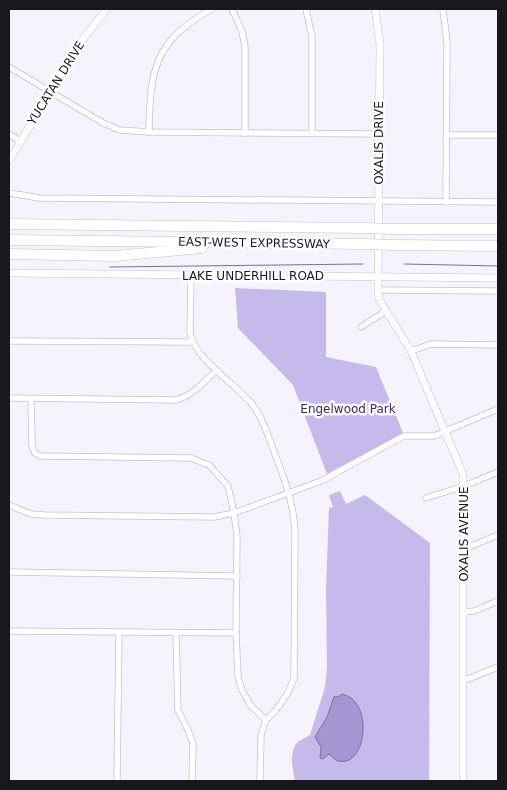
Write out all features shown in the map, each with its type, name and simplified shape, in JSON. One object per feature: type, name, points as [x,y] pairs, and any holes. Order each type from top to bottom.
[{"type":"highway","name":"EAST-WEST EXPRESSWAY","points":[[9,224],[498,229]]},
{"type":"highway","name":"EAST-WEST EXPRESSWAY","points":[[9,240],[498,246]]},
{"type":"highway","points":[[9,254],[115,256],[196,249],[227,243]]},
{"type":"street","name":"YUCATAN DRIVE","points":[[9,161],[78,45],[107,9]]},
{"type":"street","points":[[149,132],[150,94],[153,73],[164,50],[179,32],[199,16],[212,9]]},
{"type":"street","points":[[232,9],[242,31],[245,47],[245,132]]},
{"type":"street","points":[[306,9],[312,37],[312,133]]},
{"type":"street","name":"OXALIS DRIVE","points":[[375,9],[380,44],[378,277]]},
{"type":"street","points":[[443,9],[447,43],[446,202]]},
{"type":"street","points":[[9,67],[103,123],[120,130],[149,132],[379,134]]},
{"type":"street","points":[[9,134],[20,141]]},
{"type":"street","points":[[446,135],[498,135]]},
{"type":"street","points":[[9,194],[40,198],[498,202]]},
{"type":"street","name":"LAKE UNDERHILL ROAD","points":[[9,273],[498,278]]},
{"type":"street","points":[[190,276],[191,342],[249,401],[260,416],[290,493],[295,529],[294,678],[288,692],[276,710],[266,720],[261,735],[260,781]]},
{"type":"street","name":"OXALIS AVENUE","points":[[378,277],[379,299],[411,351],[463,474],[463,781]]},
{"type":"street","points":[[378,290],[498,291]]},
{"type":"street","points":[[361,327],[386,311]]},
{"type":"street","points":[[9,341],[191,342]]},
{"type":"street","points":[[411,351],[432,344],[498,345]]},
{"type":"street","points":[[9,398],[176,400],[194,392],[217,370]]},
{"type":"street","points":[[31,399],[32,446],[40,456],[191,458],[209,466],[228,486],[237,536],[236,633],[238,676],[242,690],[251,706],[266,720]]},
{"type":"street","points":[[9,505],[30,514],[44,515],[214,517],[234,513],[321,481],[404,436],[434,436],[498,410]]},
{"type":"street","points":[[426,498],[464,486],[498,472]]},
{"type":"street","points":[[464,549],[498,535]]},
{"type":"street","points":[[9,572],[237,576]]},
{"type":"street","points":[[464,612],[474,611],[498,601]]},
{"type":"street","points":[[9,631],[236,633]]},
{"type":"street","points":[[116,781],[119,632]]},
{"type":"street","points":[[176,633],[178,710],[193,744],[192,781]]},
{"type":"street","points":[[463,681],[498,667]]},
{"type":"green space","name":"Engelwood Park","points":[[235,288],[326,292],[326,357],[376,367],[403,433],[327,474],[293,385],[238,328]]},
{"type":"green space","points":[[340,491],[346,504],[365,495],[430,543],[429,781],[295,781],[292,762],[294,748],[298,742],[310,735],[325,687],[327,669],[326,588],[329,508],[333,507],[329,495]]},
{"type":"shaded area","points":[[342,694],[351,698],[358,705],[362,715],[363,736],[355,755],[349,760],[337,761],[329,754],[323,759],[320,758],[321,747],[315,737],[327,717],[334,697]]},
{"type":"waterway","points":[[110,267],[363,264]]},
{"type":"waterway","points":[[404,264],[498,266]]}]
